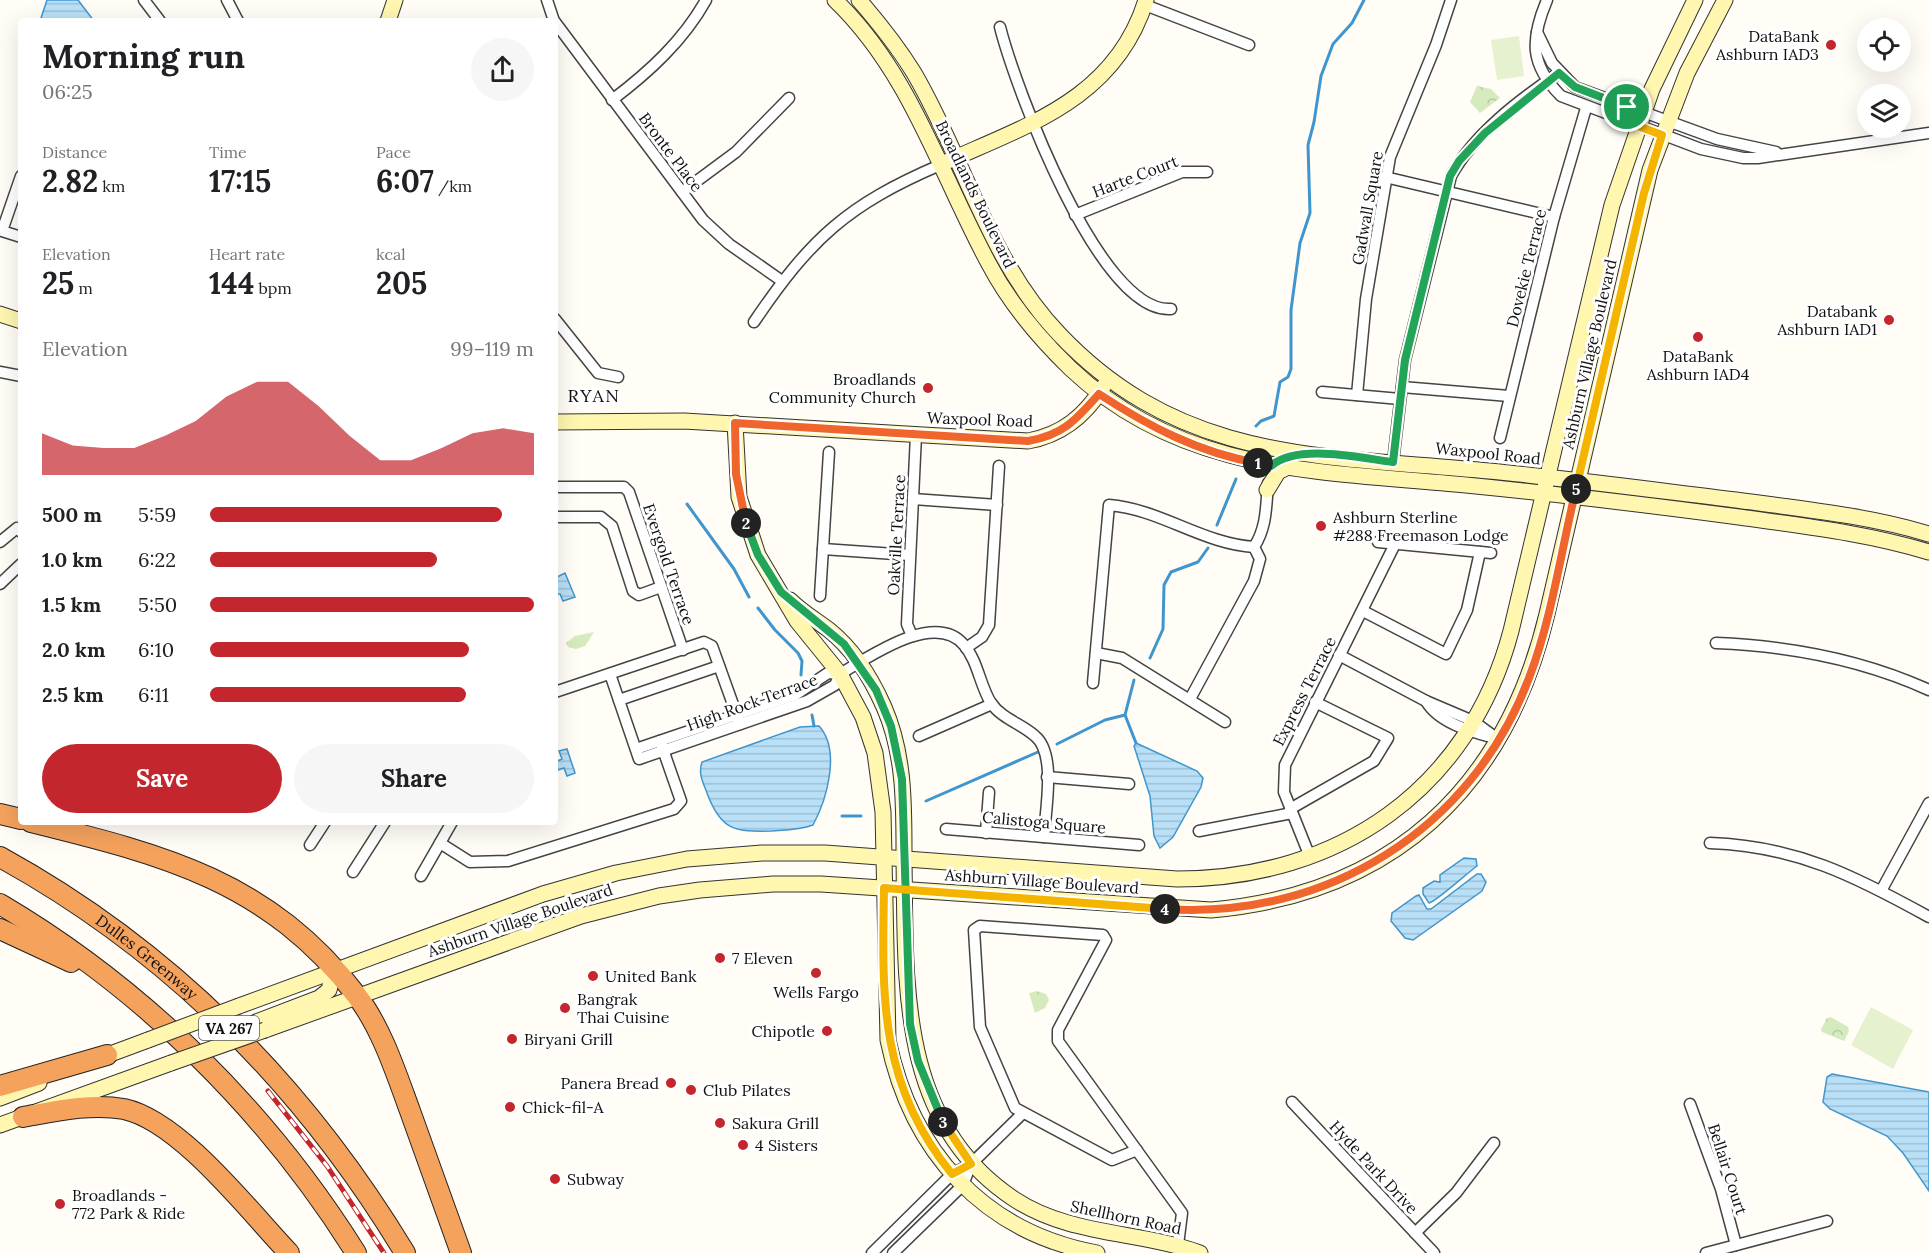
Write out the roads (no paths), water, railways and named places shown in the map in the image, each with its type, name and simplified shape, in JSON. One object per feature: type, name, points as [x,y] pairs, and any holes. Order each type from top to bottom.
[{"type":"highway","points":[[0,814],[18,818]]},
{"type":"highway","points":[[42,825],[178,863],[226,884],[270,911],[314,949],[358,997],[384,1044],[399,1079],[461,1253]]},
{"type":"highway","name":"Dulles Greenway","points":[[0,857],[49,885],[119,933],[164,967],[228,1027],[287,1087],[320,1128],[405,1253]]},
{"type":"highway","name":"VA 267","points":[[0,904],[89,962],[156,1017],[263,1126],[288,1156],[356,1253]]},
{"type":"highway","points":[[0,929],[35,943],[74,964],[156,1017]]},
{"type":"highway","points":[[0,1086],[107,1055]]},
{"type":"highway","points":[[23,1117],[97,1107],[141,1114],[179,1137],[289,1253]]},
{"type":"main road","points":[[389,18],[395,0]]},
{"type":"main road","name":"Broadlands Boulevard","points":[[835,0],[869,36],[913,105],[989,266],[1013,303],[1046,343],[1099,394]]},
{"type":"main road","name":"Broadlands Boulevard","points":[[859,0],[897,47],[915,75],[993,239],[1024,292],[1056,331],[1108,379]]},
{"type":"main road","name":"Ashburn Village Boulevard","points":[[0,1098],[107,1055],[543,894],[625,871],[687,859],[788,852],[884,856],[1202,879],[1255,873],[1310,857],[1366,830],[1406,802],[1451,755],[1490,690],[1507,648],[1601,246],[1640,119],[1674,39],[1695,0]]},
{"type":"main road","name":"Ashburn Village Boulevard","points":[[0,1125],[261,1026],[358,997],[581,916],[659,896],[773,884],[905,889],[1181,910],[1211,910],[1268,904],[1345,878],[1394,849],[1448,805],[1472,778],[1499,740],[1522,696],[1537,654],[1644,193],[1664,128],[1699,47],[1725,0]]},
{"type":"main road","points":[[940,165],[1035,124],[1079,96],[1109,66],[1134,28],[1145,3]]},
{"type":"main road","points":[[0,314],[18,320]]},
{"type":"main road","name":"Waxpool Road","points":[[558,422],[632,420],[735,423],[1013,442],[1057,434],[1099,394],[1108,379],[1154,409],[1197,428],[1238,442],[1304,453],[1579,479],[1830,512],[1929,534]]},
{"type":"main road","name":"Waxpool Road","points":[[1099,394],[1137,419],[1184,441],[1221,455],[1271,466],[1575,496],[1853,534],[1929,552]]},
{"type":"main road","name":"Shellhorn Road","points":[[735,423],[736,474],[744,519],[758,555],[797,621],[840,674],[863,717],[875,753],[881,786],[884,856],[886,1012],[893,1061],[917,1124],[952,1174],[992,1211],[1029,1232],[1060,1244],[1097,1253]]},
{"type":"main road","points":[[1271,466],[1281,459],[1304,453]]},
{"type":"main road","points":[[1268,490],[1278,471],[1288,467]]},
{"type":"main road","name":"Shellhorn Road","points":[[781,592],[839,639],[858,663],[884,708],[896,745],[902,779],[910,1024],[913,1043],[931,1098],[947,1129],[971,1164],[1015,1200],[1049,1218],[1087,1229],[1178,1245],[1200,1253]]},
{"type":"main road","points":[[261,1026],[319,998],[329,990],[334,971]]},
{"type":"street","points":[[144,0],[158,18]]},
{"type":"street","points":[[227,0],[236,18]]},
{"type":"street","name":"Bronte Place","points":[[547,0],[553,18]]},
{"type":"street","points":[[612,100],[659,61],[689,27],[706,0]]},
{"type":"street","name":"Gadwall Square","points":[[1358,395],[1366,299],[1385,177],[1394,143],[1436,45],[1451,0]]},
{"type":"street","points":[[1547,0],[1535,43],[1538,64],[1546,82],[1562,96],[1586,108],[1640,119]]},
{"type":"street","points":[[1145,3],[1249,45]]},
{"type":"street","name":"Bronte Place","points":[[558,27],[682,192],[716,233],[782,281]]},
{"type":"street","points":[[1000,27],[1016,80],[1075,215],[1099,254],[1125,285],[1150,306],[1171,309]]},
{"type":"street","points":[[1537,32],[1559,73],[1575,87],[1640,119],[1664,128],[1701,149],[1743,158],[1823,150],[1929,133]]},
{"type":"street","points":[[1393,462],[1405,360],[1445,191],[1459,161],[1470,148],[1559,73]]},
{"type":"street","points":[[682,192],[736,152],[789,98]]},
{"type":"street","name":"Dovekie Terrace","points":[[1500,438],[1554,217],[1586,108]]},
{"type":"street","points":[[754,322],[782,281],[814,243],[856,208],[887,189],[940,165]]},
{"type":"street","name":"Harte Court","points":[[1075,215],[1182,172],[1207,172]]},
{"type":"street","points":[[1385,177],[1554,217]]},
{"type":"street","points":[[18,185],[3,231],[18,236]]},
{"type":"street","points":[[558,323],[598,372],[618,377]]},
{"type":"street","points":[[0,372],[18,375]]},
{"type":"street","points":[[1402,387],[1509,396]]},
{"type":"street","points":[[1322,392],[1400,399]]},
{"type":"street","name":"Oakville Terrace","points":[[912,636],[907,624],[916,435]]},
{"type":"street","points":[[820,596],[829,452]]},
{"type":"street","points":[[999,466],[989,625],[982,637],[966,648],[992,704],[1041,741],[1048,757],[1044,837]]},
{"type":"street","points":[[1254,547],[1262,536],[1265,523],[1271,466]]},
{"type":"street","name":"Evergold Terrace","points":[[558,487],[624,487],[629,492],[683,650]]},
{"type":"street","points":[[913,499],[997,505]]},
{"type":"street","points":[[1094,683],[1108,505],[1140,509],[1232,544],[1254,547]]},
{"type":"street","points":[[558,517],[601,516],[606,519],[612,526],[633,591],[639,595],[661,587]]},
{"type":"street","points":[[0,542],[18,528]]},
{"type":"street","points":[[1363,611],[1446,654],[1467,610],[1485,552],[1378,542]]},
{"type":"street","name":"Express Terrace","points":[[1310,857],[1291,811],[1283,784],[1285,765],[1395,544]]},
{"type":"street","points":[[1190,699],[1254,581],[1260,559],[1254,547]]},
{"type":"street","points":[[822,549],[909,555]]},
{"type":"street","points":[[0,584],[18,567]]},
{"type":"street","name":"High Rock Terrace","points":[[610,674],[639,759],[662,745],[738,719],[795,695],[828,673],[840,674],[912,636],[940,632],[958,640],[966,648]]},
{"type":"street","points":[[558,692],[704,642],[709,643],[738,719]]},
{"type":"street","points":[[1716,643],[1750,644],[1818,654],[1885,672],[1929,690]]},
{"type":"street","points":[[1096,653],[1122,658],[1225,722]]},
{"type":"street","points":[[1339,655],[1499,740]]},
{"type":"street","points":[[619,700],[719,666]]},
{"type":"street","points":[[1199,831],[1291,811],[1374,761],[1388,738],[1315,702]]},
{"type":"street","points":[[919,736],[992,704]]},
{"type":"street","points":[[440,843],[470,862],[508,861],[674,809],[681,801],[662,745]]},
{"type":"street","points":[[1047,777],[1129,784]]},
{"type":"street","points":[[986,832],[989,792]]},
{"type":"street","points":[[1881,891],[1929,803]]},
{"type":"street","points":[[310,845],[324,825]]},
{"type":"street","points":[[353,872],[382,825]]},
{"type":"street","points":[[421,876],[450,825]]},
{"type":"street","name":"Calistoga Square","points":[[946,829],[1139,844]]},
{"type":"street","points":[[1710,843],[1755,846],[1798,855],[1840,870],[1929,917]]},
{"type":"street","points":[[1137,1150],[1112,1160],[1015,1108],[980,1027],[974,930],[980,926],[1103,935],[1106,940],[1057,1036],[1087,1083],[1137,1150],[1182,1213],[1178,1245]]},
{"type":"street","name":"Hyde Park Drive","points":[[1292,1102],[1434,1253]]},
{"type":"street","name":"Bellair Court","points":[[1690,1104],[1721,1189],[1736,1245]]},
{"type":"street","points":[[872,1253],[952,1174],[971,1164],[1023,1113]]},
{"type":"street","points":[[1415,1233],[1456,1193],[1494,1143]]},
{"type":"street","points":[[893,1253],[963,1185],[971,1164]]},
{"type":"street","points":[[1706,1253],[1827,1221]]},
{"type":"water","points":[[47,0],[78,0],[92,18],[41,18]]},
{"type":"water","points":[[565,573],[575,597],[563,601],[558,594],[558,576]]},
{"type":"water","points":[[819,726],[826,736],[829,748],[830,775],[823,802],[813,825],[792,830],[748,831],[731,827],[724,822],[712,806],[703,782],[702,762],[800,727]]},
{"type":"water","points":[[1136,743],[1197,771],[1203,778],[1201,787],[1173,837],[1160,848],[1154,836],[1150,796],[1134,746]]},
{"type":"water","points":[[567,749],[575,773],[567,776],[564,768],[558,770],[558,761],[562,759],[559,751]]},
{"type":"water","points":[[1464,858],[1476,859],[1477,866],[1445,893],[1429,903],[1423,894],[1423,888],[1434,881],[1440,882],[1440,875]]},
{"type":"water","points":[[1477,874],[1481,874],[1486,882],[1482,891],[1413,940],[1405,938],[1391,921],[1392,913],[1416,896],[1419,895],[1427,909],[1431,909]]},
{"type":"water","points":[[1832,1074],[1929,1092],[1929,1191],[1903,1153],[1887,1136],[1830,1109],[1823,1102],[1827,1077]]},
{"type":"waterway","points":[[1256,426],[1261,421],[1274,416],[1280,382],[1288,377],[1291,369],[1291,310],[1300,243],[1310,213],[1308,145],[1321,76],[1333,44],[1352,23],[1364,0]]},
{"type":"waterway","points":[[1217,525],[1236,479]]},
{"type":"waterway","points":[[687,504],[734,569],[749,597]]},
{"type":"waterway","points":[[1150,658],[1163,629],[1164,585],[1171,572],[1198,562],[1208,548]]},
{"type":"waterway","points":[[758,608],[775,630],[798,653],[802,661],[801,675]]},
{"type":"waterway","points":[[1134,680],[1125,715],[1136,743]]},
{"type":"waterway","points":[[812,715],[814,726]]},
{"type":"waterway","points":[[1057,744],[1105,720],[1125,715]]},
{"type":"waterway","points":[[926,801],[1038,752]]},
{"type":"waterway","points":[[842,816],[861,816]]},
{"type":"railway","points":[[268,1091],[327,1166],[384,1253]]},
{"type":"place","name":"DataBank Ashburn IAD3","points":[[1831,45]]},
{"type":"place","name":"Databank Ashburn IAD1","points":[[1889,320]]},
{"type":"place","name":"DataBank Ashburn IAD4","points":[[1698,337]]},
{"type":"place","name":"Broadlands Community Church","points":[[928,388]]},
{"type":"place","name":"Ashburn Sterline #288 Freemason Lodge","points":[[1321,526]]},
{"type":"place","name":"7 Eleven","points":[[720,958]]},
{"type":"place","name":"Wells Fargo","points":[[816,973]]},
{"type":"place","name":"United Bank","points":[[593,976]]},
{"type":"place","name":"Bangrak Thai Cuisine","points":[[565,1008]]},
{"type":"place","name":"Chipotle","points":[[827,1031]]},
{"type":"place","name":"Biryani Grill","points":[[512,1039]]},
{"type":"place","name":"Panera Bread","points":[[671,1083]]},
{"type":"place","name":"Club Pilates","points":[[691,1090]]},
{"type":"place","name":"Chick-fil-A","points":[[510,1107]]},
{"type":"place","name":"Sakura Grill","points":[[720,1123]]},
{"type":"place","name":"4 Sisters","points":[[743,1145]]},
{"type":"place","name":"Subway","points":[[555,1179]]},
{"type":"place","name":"Broadlands - 772 Park & Ride","points":[[60,1204]]},
{"type":"district","name":"RYAN","points":[[594,395]]}]
